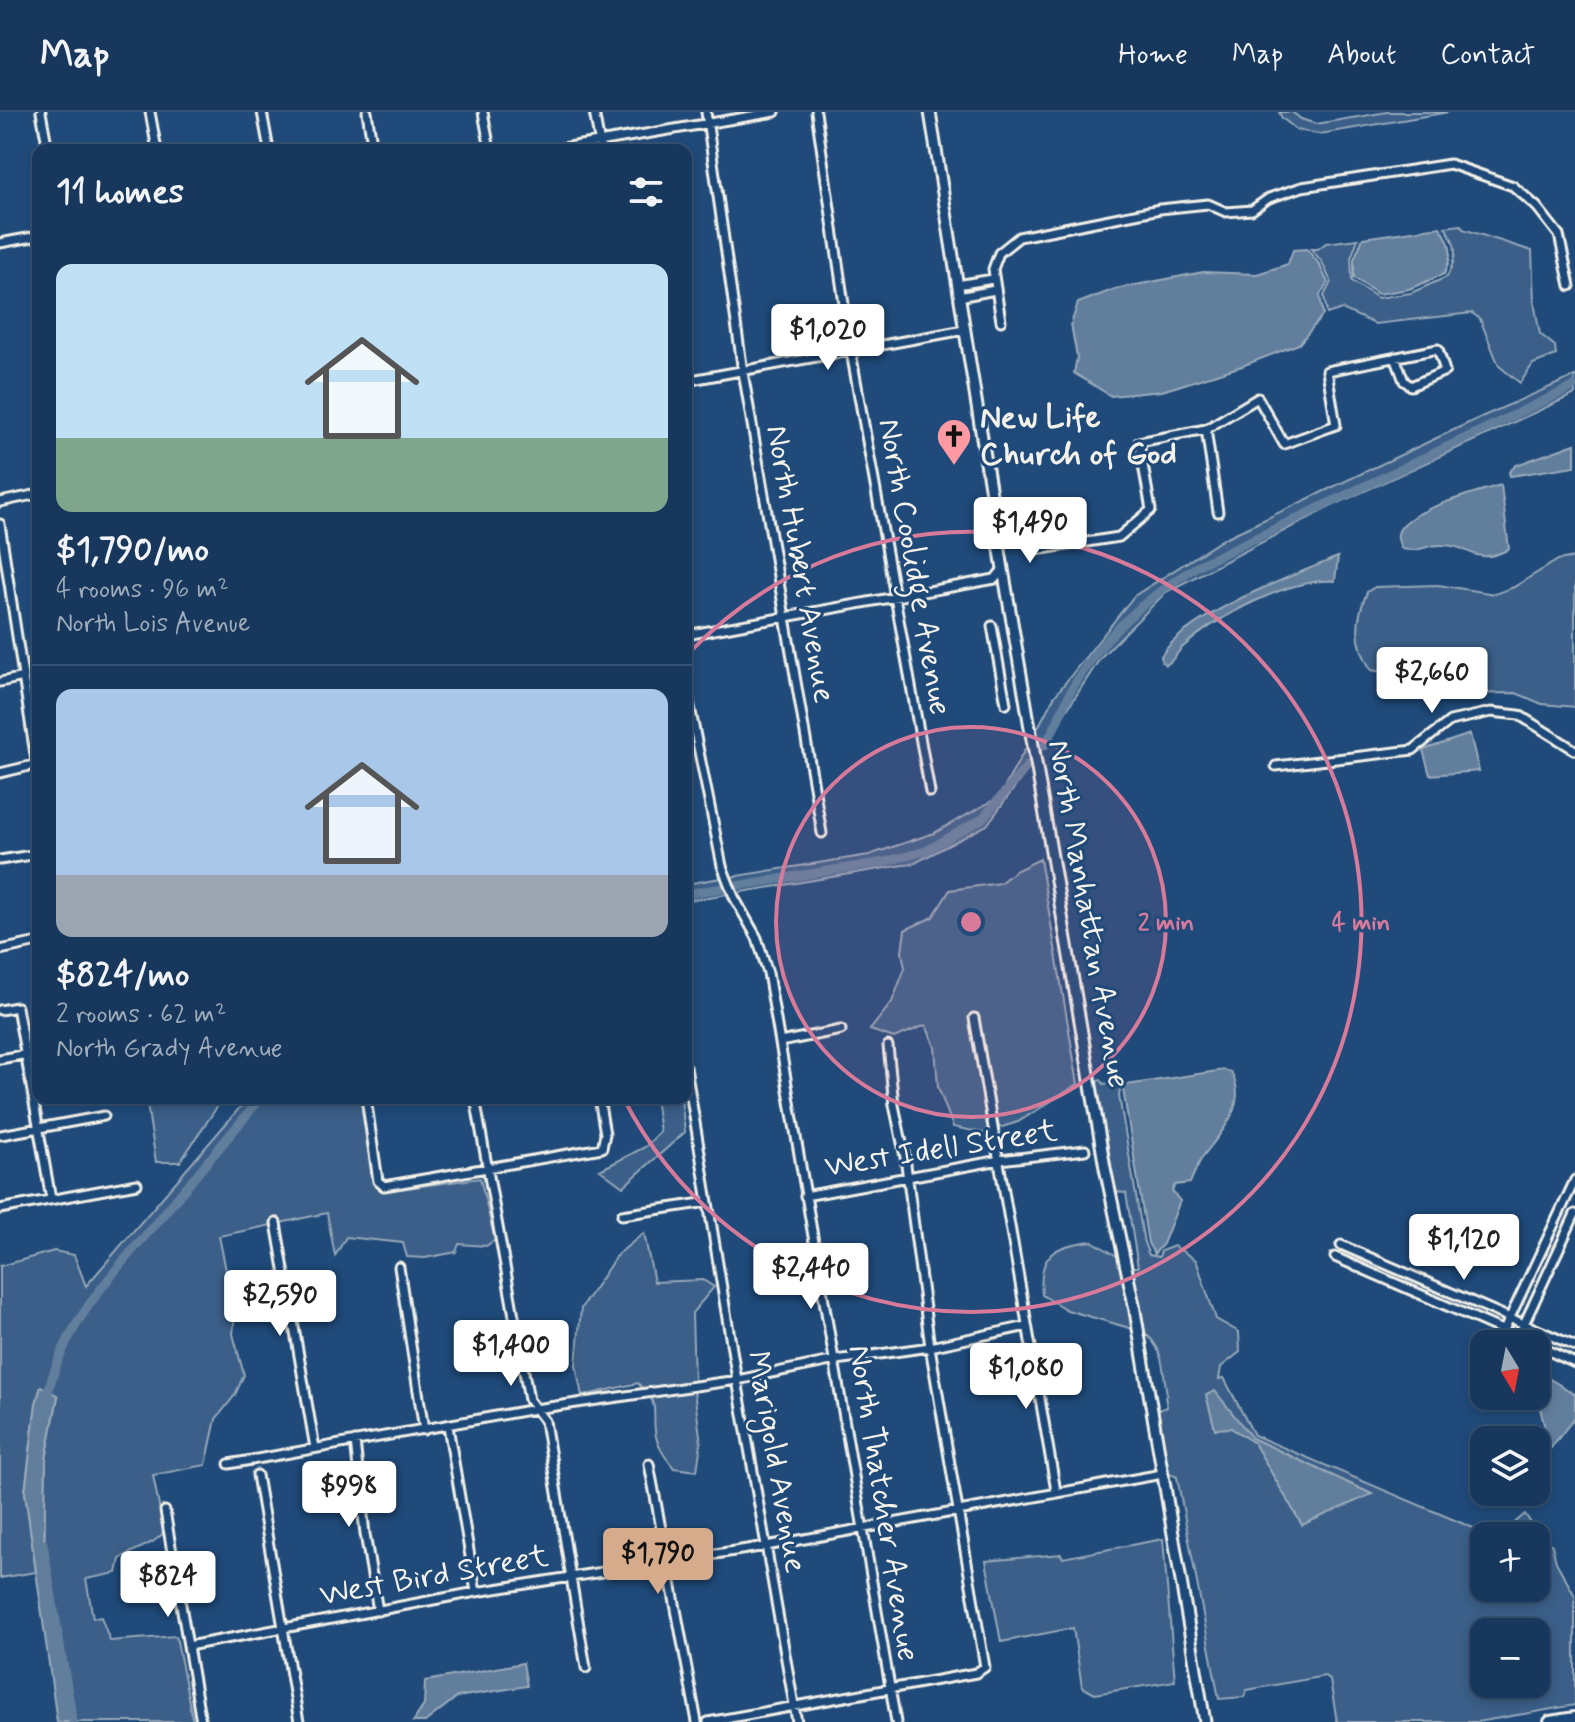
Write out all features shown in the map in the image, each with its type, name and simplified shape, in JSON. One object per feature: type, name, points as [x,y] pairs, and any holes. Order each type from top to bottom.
[{"type":"main road","points":[[1550,1722],[1575,1718]]},
{"type":"street","points":[[41,112],[47,144]]},
{"type":"street","points":[[150,112],[156,144]]},
{"type":"street","points":[[262,112],[268,144]]},
{"type":"street","points":[[367,112],[372,144]]},
{"type":"street","points":[[483,112],[489,144]]},
{"type":"street","points":[[594,112],[600,144]]},
{"type":"street","name":"North Hubert Avenue","points":[[706,112],[743,372],[822,833]]},
{"type":"street","points":[[609,144],[775,112]]},
{"type":"street","name":"North Coolidge Avenue","points":[[816,112],[851,352],[930,792]]},
{"type":"street","name":"North Manhattan Avenue","points":[[930,112],[1018,662],[1105,1168],[1134,1305],[1205,1722]]},
{"type":"street","points":[[1001,321],[993,279],[995,259],[1019,237],[1160,209],[1208,204],[1226,212],[1252,210],[1269,198],[1302,187],[1450,164],[1513,186],[1537,207],[1559,235],[1570,286]]},
{"type":"street","points":[[0,243],[32,237]]},
{"type":"street","points":[[957,285],[993,279]]},
{"type":"street","points":[[959,297],[995,290]]},
{"type":"street","points":[[692,380],[964,330]]},
{"type":"street","points":[[998,529],[1023,528],[1028,544],[1035,550],[1119,537],[1151,510],[1139,442],[1206,429],[1258,398],[1284,444],[1336,425],[1327,371],[1395,357],[1438,349],[1445,371],[1411,386],[1404,381],[1395,357]]},
{"type":"street","points":[[1206,429],[1218,512]]},
{"type":"street","points":[[0,502],[32,495]]},
{"type":"street","points":[[0,524],[4,589],[24,677],[32,731]]},
{"type":"street","points":[[692,634],[995,579],[1003,569]]},
{"type":"street","points":[[992,626],[1006,704]]},
{"type":"street","points":[[999,665],[1018,662]]},
{"type":"street","points":[[0,682],[24,677]]},
{"type":"street","points":[[1276,766],[1413,750],[1450,721],[1491,712],[1519,715],[1575,750]]},
{"type":"street","name":"North Thatcher Avenue","points":[[692,718],[727,883],[761,950],[768,973],[896,1722]]},
{"type":"street","points":[[0,773],[32,765]]},
{"type":"street","points":[[0,860],[32,855]]},
{"type":"street","points":[[0,950],[32,943]]},
{"type":"street","points":[[0,1010],[17,1007],[32,1093]]},
{"type":"street","points":[[974,1018],[1056,1491]]},
{"type":"street","points":[[780,1042],[841,1030]]},
{"type":"street","points":[[708,1722],[976,1673],[985,1667],[930,1347],[888,1046]]},
{"type":"street","points":[[0,1059],[32,1053]]},
{"type":"street","points":[[34,1104],[51,1199]]},
{"type":"street","points":[[367,1104],[378,1181],[384,1186],[602,1148],[605,1134],[600,1104]]},
{"type":"street","points":[[476,1104],[529,1400],[545,1421],[586,1668]]},
{"type":"street","name":"Marigold Avenue","points":[[692,1104],[797,1722]]},
{"type":"street","points":[[1,1135],[104,1116]]},
{"type":"street","name":"West Idell Street","points":[[805,1196],[1000,1160],[1085,1150]]},
{"type":"street","points":[[1335,1257],[1504,1330],[1575,1180]]},
{"type":"street","points":[[0,1209],[137,1184]]},
{"type":"street","points":[[622,1215],[708,1202]]},
{"type":"street","points":[[1521,1330],[1575,1214]]},
{"type":"street","points":[[276,1223],[315,1448]]},
{"type":"street","points":[[1341,1245],[1575,1346]]},
{"type":"street","points":[[399,1267],[424,1430]]},
{"type":"street","points":[[229,1464],[535,1409],[737,1380],[836,1360],[930,1347],[1027,1326]]},
{"type":"street","points":[[1550,1351],[1575,1363]]},
{"type":"street","points":[[448,1426],[476,1592]]},
{"type":"street","points":[[355,1441],[365,1534],[378,1611]]},
{"type":"street","points":[[649,1464],[697,1722]]},
{"type":"street","name":"West Bird Street","points":[[188,1646],[476,1592],[766,1546],[1162,1474]]},
{"type":"street","points":[[257,1475],[299,1722]]},
{"type":"street","points":[[165,1511],[201,1722]]},
{"type":"shaded area","points":[[1279,112],[1292,112],[1316,124],[1387,112],[1449,112],[1320,134],[1297,130]]},
{"type":"shaded area","points":[[1461,225],[1463,229],[1532,251],[1534,302],[1540,334],[1555,346],[1556,355],[1533,364],[1520,383],[1499,366],[1480,319],[1472,313],[1375,324],[1342,309],[1327,314],[1324,296],[1331,282],[1322,262],[1311,249],[1318,249],[1326,243],[1358,239],[1351,258],[1352,281],[1378,298],[1411,293],[1447,277],[1455,252],[1453,240],[1445,227]]},
{"type":"shaded area","points":[[1440,227],[1450,250],[1444,274],[1409,289],[1378,294],[1354,278],[1354,259],[1363,238]]},
{"type":"shaded area","points":[[1307,249],[1328,283],[1320,295],[1323,315],[1299,344],[1162,391],[1111,396],[1074,373],[1077,357],[1071,324],[1078,303],[1115,289],[1203,272],[1257,274],[1288,264],[1293,250]]},
{"type":"shaded area","points":[[1575,376],[1575,394],[1332,506],[1166,592],[1101,657],[1038,755],[1035,733],[1054,697],[1134,596],[1225,538]]},
{"type":"shaded area","points":[[1575,444],[1575,466],[1510,476],[1509,472],[1516,465]]},
{"type":"shaded area","points":[[1501,485],[1509,549],[1480,556],[1451,546],[1402,549],[1399,531],[1415,516]]},
{"type":"shaded area","points":[[1338,557],[1335,581],[1297,586],[1255,601],[1198,635],[1166,665],[1162,662],[1161,656],[1174,640],[1216,611]]},
{"type":"shaded area","points":[[1575,557],[1575,707],[1542,704],[1516,693],[1444,694],[1418,678],[1371,670],[1365,660],[1359,641],[1360,612],[1367,592],[1375,587],[1438,585],[1495,594],[1514,587],[1558,560]]},
{"type":"shaded area","points":[[1470,734],[1479,771],[1430,775],[1423,750]]},
{"type":"shaded area","points":[[1028,744],[1032,764],[987,825],[915,863],[736,893],[730,877],[869,855],[934,833],[999,797]]},
{"type":"shaded area","points":[[1040,859],[1078,1084],[1018,1122],[999,1128],[978,1013],[970,1014],[991,1131],[983,1133],[953,1127],[938,1087],[935,1047],[926,1025],[894,1038],[870,1030],[892,1002],[905,968],[902,952],[905,930],[933,917],[950,890],[1000,883],[1015,871]]},
{"type":"shaded area","points":[[721,878],[727,894],[692,900],[692,883]]},
{"type":"shaded area","points":[[1224,1070],[1231,1072],[1236,1084],[1235,1106],[1225,1127],[1200,1161],[1190,1183],[1175,1185],[1172,1191],[1180,1201],[1163,1244],[1154,1254],[1148,1243],[1123,1089],[1127,1085]]},
{"type":"shaded area","points":[[1101,1080],[1104,1084],[1121,1081],[1119,1096],[1144,1243],[1149,1255],[1159,1257],[1161,1251],[1174,1246],[1196,1260],[1216,1319],[1239,1332],[1240,1352],[1221,1367],[1219,1379],[1224,1378],[1254,1435],[1470,1527],[1470,1602],[1550,1602],[1550,1544],[1552,1545],[1556,1562],[1575,1596],[1575,1705],[1477,1722],[1337,1722],[1330,1680],[1325,1676],[1247,1690],[1244,1697],[1219,1699],[1177,1477],[1165,1471],[1155,1411],[1167,1407],[1163,1368],[1155,1344],[1142,1332],[1130,1267],[1138,1267],[1126,1193],[1114,1192],[1095,1081]]},
{"type":"shaded area","points":[[147,1104],[219,1104],[180,1162],[156,1162]]},
{"type":"shaded area","points":[[243,1104],[362,1104],[375,1186],[385,1191],[480,1178],[495,1240],[486,1246],[459,1244],[456,1252],[425,1258],[407,1257],[403,1243],[346,1237],[335,1256],[327,1213],[280,1223],[279,1217],[272,1219],[272,1225],[219,1236],[235,1314],[233,1334],[244,1375],[235,1395],[216,1419],[206,1465],[153,1475],[164,1532],[154,1541],[120,1559],[117,1573],[86,1579],[93,1618],[101,1617],[110,1641],[176,1636],[193,1722],[74,1722],[44,1556],[46,1459],[58,1396],[41,1387],[25,1492],[36,1572],[0,1578],[0,1266],[54,1251],[74,1255],[86,1286]]},
{"type":"shaded area","points":[[656,1104],[682,1104],[685,1132],[623,1187],[600,1170],[645,1147],[660,1132]]},
{"type":"shaded area","points":[[644,1233],[654,1282],[703,1280],[714,1287],[692,1313],[694,1381],[643,1389],[638,1383],[582,1396],[576,1365],[581,1308],[617,1255]]},
{"type":"shaded area","points":[[1092,1241],[1120,1258],[1133,1329],[1067,1310],[1042,1295],[1043,1270],[1051,1254],[1067,1246]]},
{"type":"shaded area","points":[[1550,1379],[1575,1394],[1575,1417],[1550,1449],[1550,1426],[1544,1426],[1540,1410],[1550,1410]]},
{"type":"shaded area","points":[[41,1386],[58,1396],[46,1459],[44,1556],[74,1722],[57,1722],[25,1492]]},
{"type":"shaded area","points":[[694,1391],[701,1443],[697,1471],[674,1468],[664,1455],[656,1436],[650,1397]]},
{"type":"shaded area","points":[[1215,1391],[1252,1438],[1372,1494],[1302,1525],[1254,1443],[1231,1428],[1215,1429],[1206,1395]]},
{"type":"shaded area","points":[[1525,1514],[1530,1522],[1516,1522]]},
{"type":"shaded area","points":[[1163,1539],[1175,1681],[1095,1694],[1082,1687],[1073,1628],[1001,1642],[986,1561],[1061,1554],[1063,1558]]},
{"type":"shaded area","points":[[523,1663],[527,1686],[457,1697],[425,1722],[413,1722],[424,1705],[425,1681]]},
{"type":"waterway","points":[[1044,746],[1072,689],[1098,651],[1128,618],[1182,576],[1201,564],[1575,386]]},
{"type":"waterway","points":[[692,893],[884,862],[926,851],[982,819],[1029,764]]},
{"type":"waterway","points":[[46,1402],[63,1349],[91,1302],[256,1104]]},
{"type":"waterway","points":[[43,1544],[73,1722]]},
{"type":"place","name":"New Life Church of God","points":[[954,467]]}]
